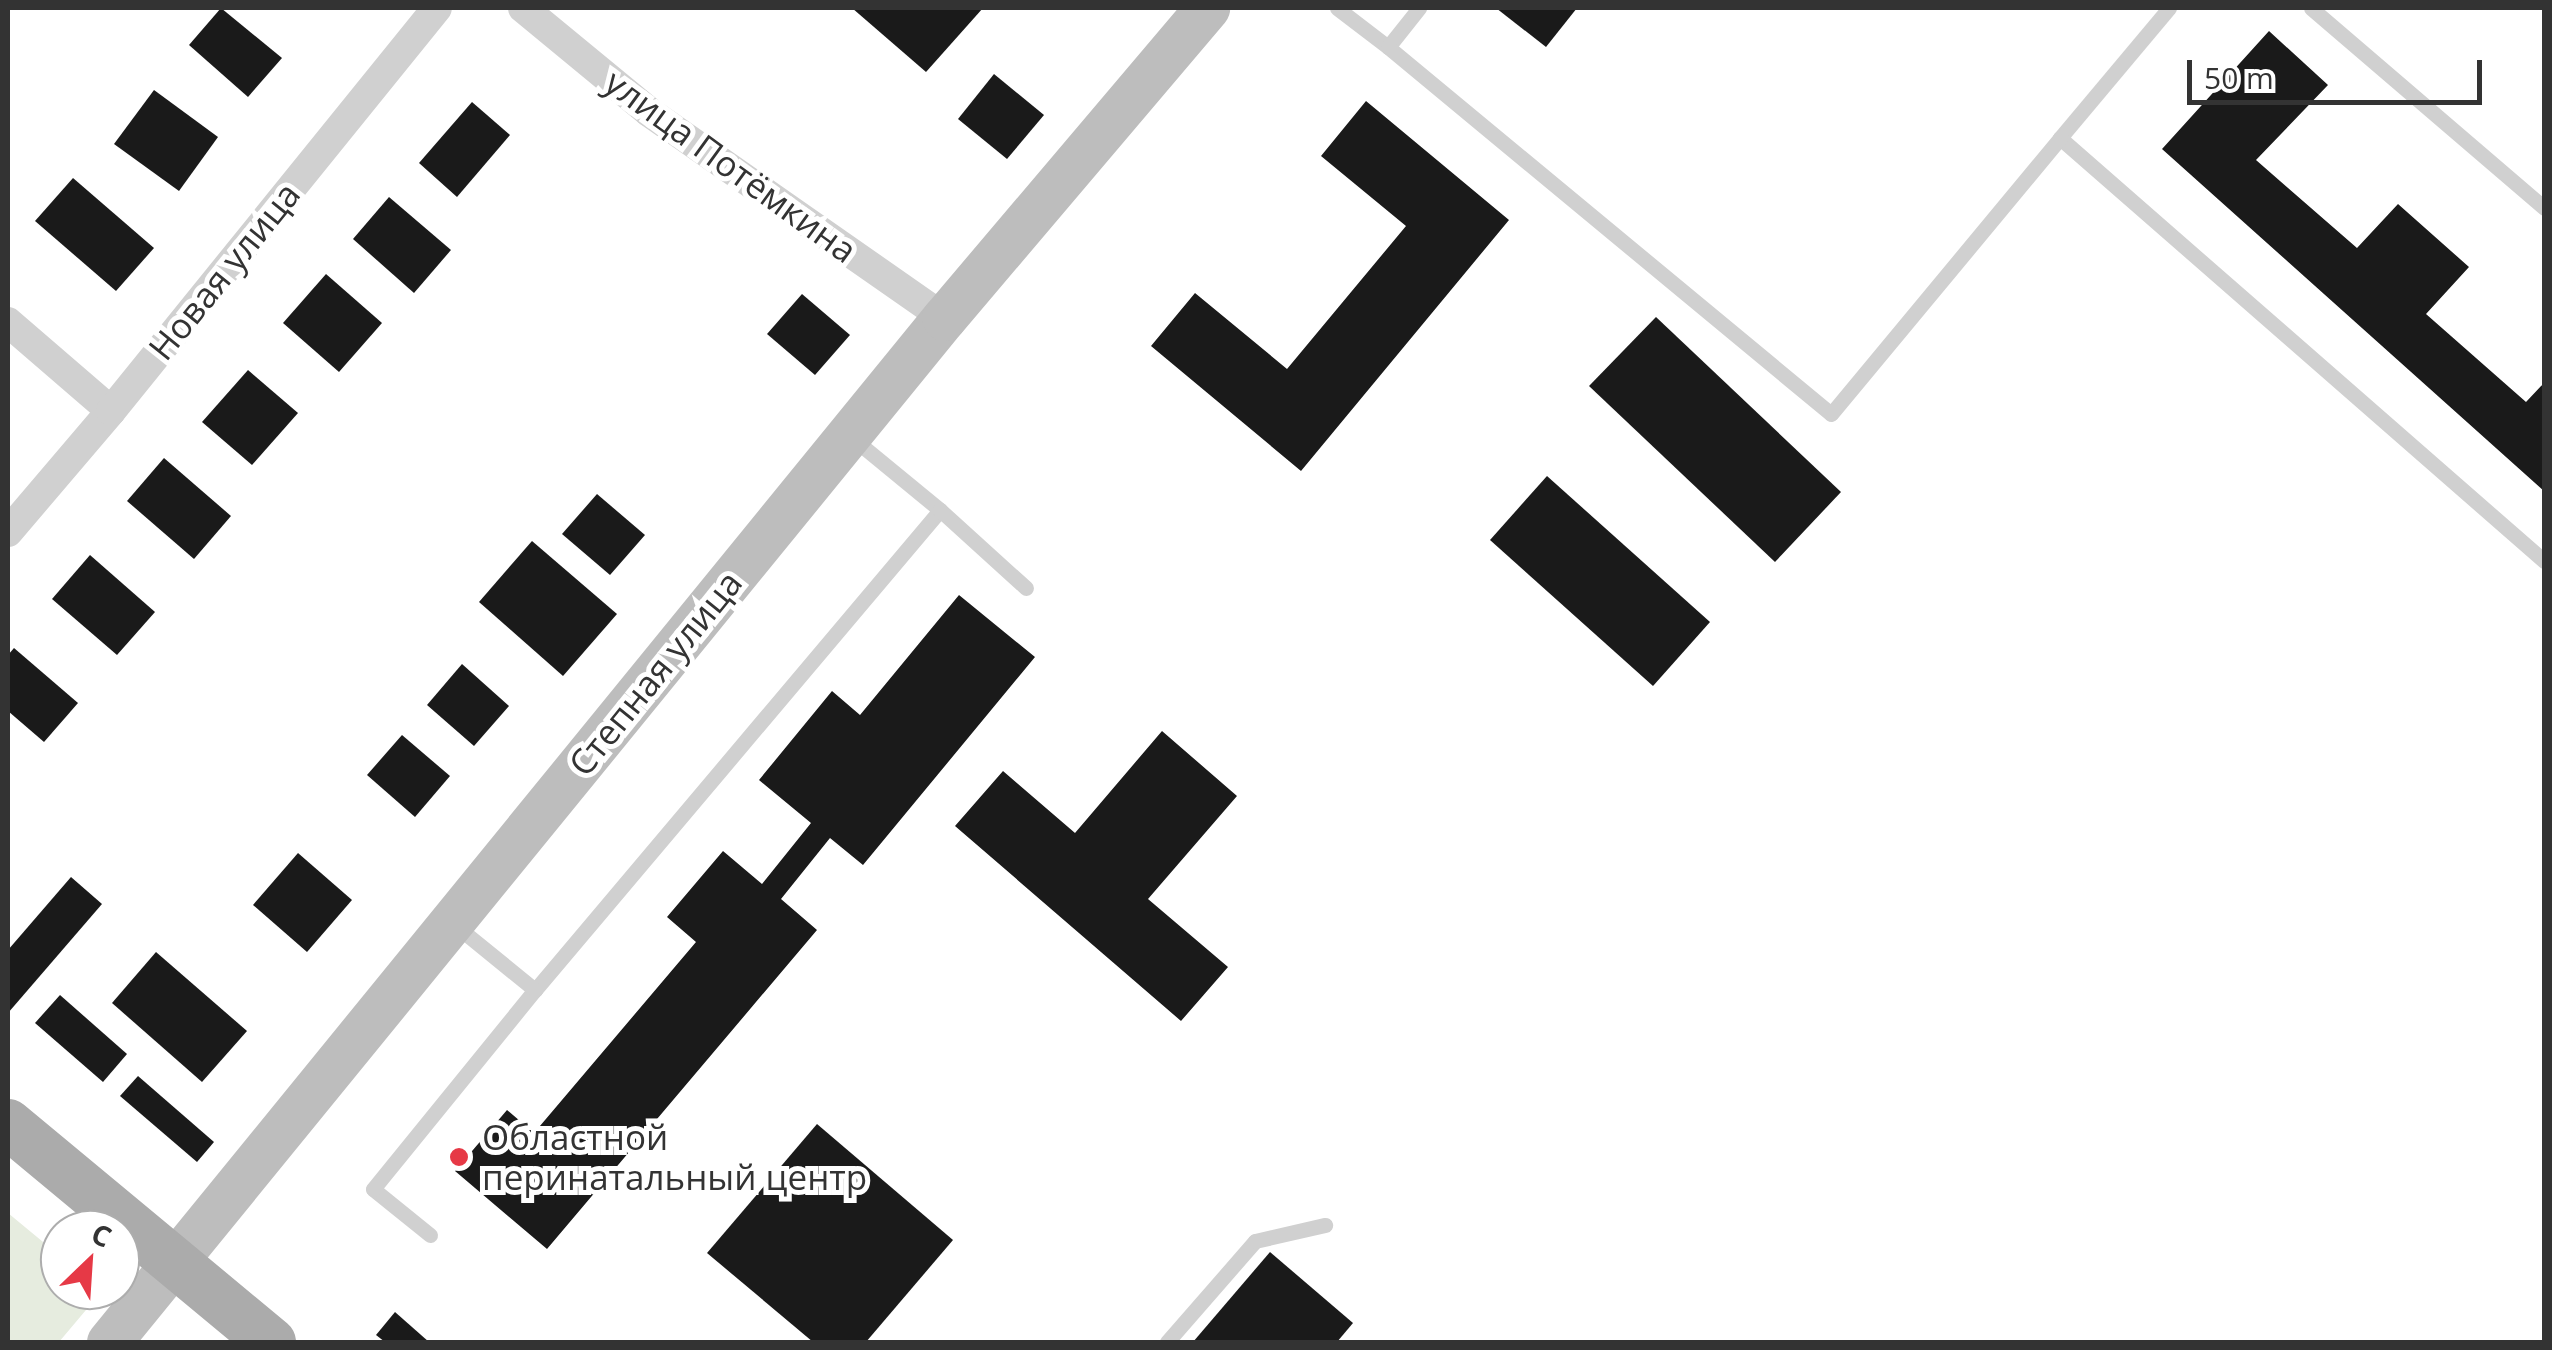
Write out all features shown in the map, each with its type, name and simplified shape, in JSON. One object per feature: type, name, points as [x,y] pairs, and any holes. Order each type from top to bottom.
[{"type":"main road","name":"Степная улица","points":[[108,1342],[944,318],[1207,8]]},
{"type":"main road","points":[[8,1124],[271,1342]]},
{"type":"street","name":"Новая улица","points":[[8,532],[111,411],[437,8]]},
{"type":"street","name":"улица Потёмкина","points":[[523,8],[649,112],[944,318]]},
{"type":"street","points":[[8,322],[111,411]]},
{"type":"lane","points":[[1337,8],[1831,414],[2169,8]]},
{"type":"lane","points":[[1388,47],[1419,8]]},
{"type":"lane","points":[[2311,8],[2544,208]]},
{"type":"lane","points":[[2060,138],[2544,562]]},
{"type":"lane","points":[[849,435],[1026,588]]},
{"type":"lane","points":[[430,1235],[373,1189],[535,990],[940,510]]},
{"type":"lane","points":[[452,922],[535,990]]},
{"type":"lane","points":[[1166,1342],[1255,1240],[1325,1225]]},
{"type":"shaded area","points":[[8,1213],[40,1239],[40,1310],[86,1310],[59,1342],[8,1342]]},
{"type":"building","points":[[221,8],[282,58],[248,97],[189,45]]},
{"type":"building","points":[[852,8],[983,8],[926,72]]},
{"type":"building","points":[[1496,8],[1577,8],[1546,47]]},
{"type":"building","points":[[2269,31],[2328,85],[2256,160],[2357,248],[2398,204],[2469,267],[2426,314],[2526,402],[2544,383],[2544,491],[2162,149]]},
{"type":"building","points":[[994,74],[1044,115],[1007,159],[958,119]]},
{"type":"building","points":[[154,90],[218,137],[179,191],[114,144]]},
{"type":"building","points":[[1366,101],[1509,220],[1301,471],[1151,346],[1195,293],[1287,369],[1406,226],[1321,156]]},
{"type":"building","points":[[472,102],[510,135],[457,197],[419,163]]},
{"type":"building","points":[[73,178],[154,248],[116,291],[35,221]]},
{"type":"building","points":[[389,197],[451,250],[414,293],[353,239]]},
{"type":"building","points":[[326,274],[382,323],[339,372],[283,323]]},
{"type":"building","points":[[802,294],[850,335],[815,375],[767,334]]},
{"type":"building","points":[[1656,317],[1841,492],[1775,562],[1589,386]]},
{"type":"building","points":[[248,370],[298,413],[252,465],[202,422]]},
{"type":"building","points":[[164,458],[231,516],[194,559],[127,501]]},
{"type":"building","points":[[1547,476],[1710,622],[1653,686],[1490,540]]},
{"type":"building","points":[[597,494],[645,535],[610,575],[562,534]]},
{"type":"building","points":[[532,541],[617,614],[563,676],[479,602]]},
{"type":"building","points":[[90,555],[155,612],[117,655],[52,599]]},
{"type":"building","points":[[959,595],[1035,657],[863,865],[830,838],[781,899],[817,930],[547,1249],[455,1171],[507,1110],[534,1133],[696,942],[667,917],[723,851],[762,884],[811,823],[759,780],[832,691],[860,715]]},
{"type":"building","points":[[14,648],[78,703],[44,742],[8,711],[8,655]]},
{"type":"building","points":[[462,664],[509,706],[474,746],[427,705]]},
{"type":"building","points":[[1162,731],[1237,796],[1148,899],[1228,967],[1181,1021],[955,826],[1003,771],[1075,833]]},
{"type":"building","points":[[402,735],[450,776],[415,817],[367,775]]},
{"type":"building","points":[[298,853],[352,900],[307,952],[253,905]]},
{"type":"building","points":[[71,877],[102,904],[8,1013],[8,950]]},
{"type":"building","points":[[156,952],[247,1031],[202,1082],[112,1003]]},
{"type":"building","points":[[60,995],[127,1054],[103,1082],[35,1023]]},
{"type":"building","points":[[138,1076],[214,1142],[197,1162],[120,1096]]},
{"type":"building","points":[[817,1124],[953,1240],[866,1342],[813,1342],[707,1253]]},
{"type":"building","points":[[1270,1252],[1353,1323],[1337,1342],[1193,1342]]},
{"type":"building","points":[[395,1312],[429,1342],[385,1342],[376,1335]]},
{"type":"place","name":"Областной перинатальный центр","points":[[459,1157]]}]
